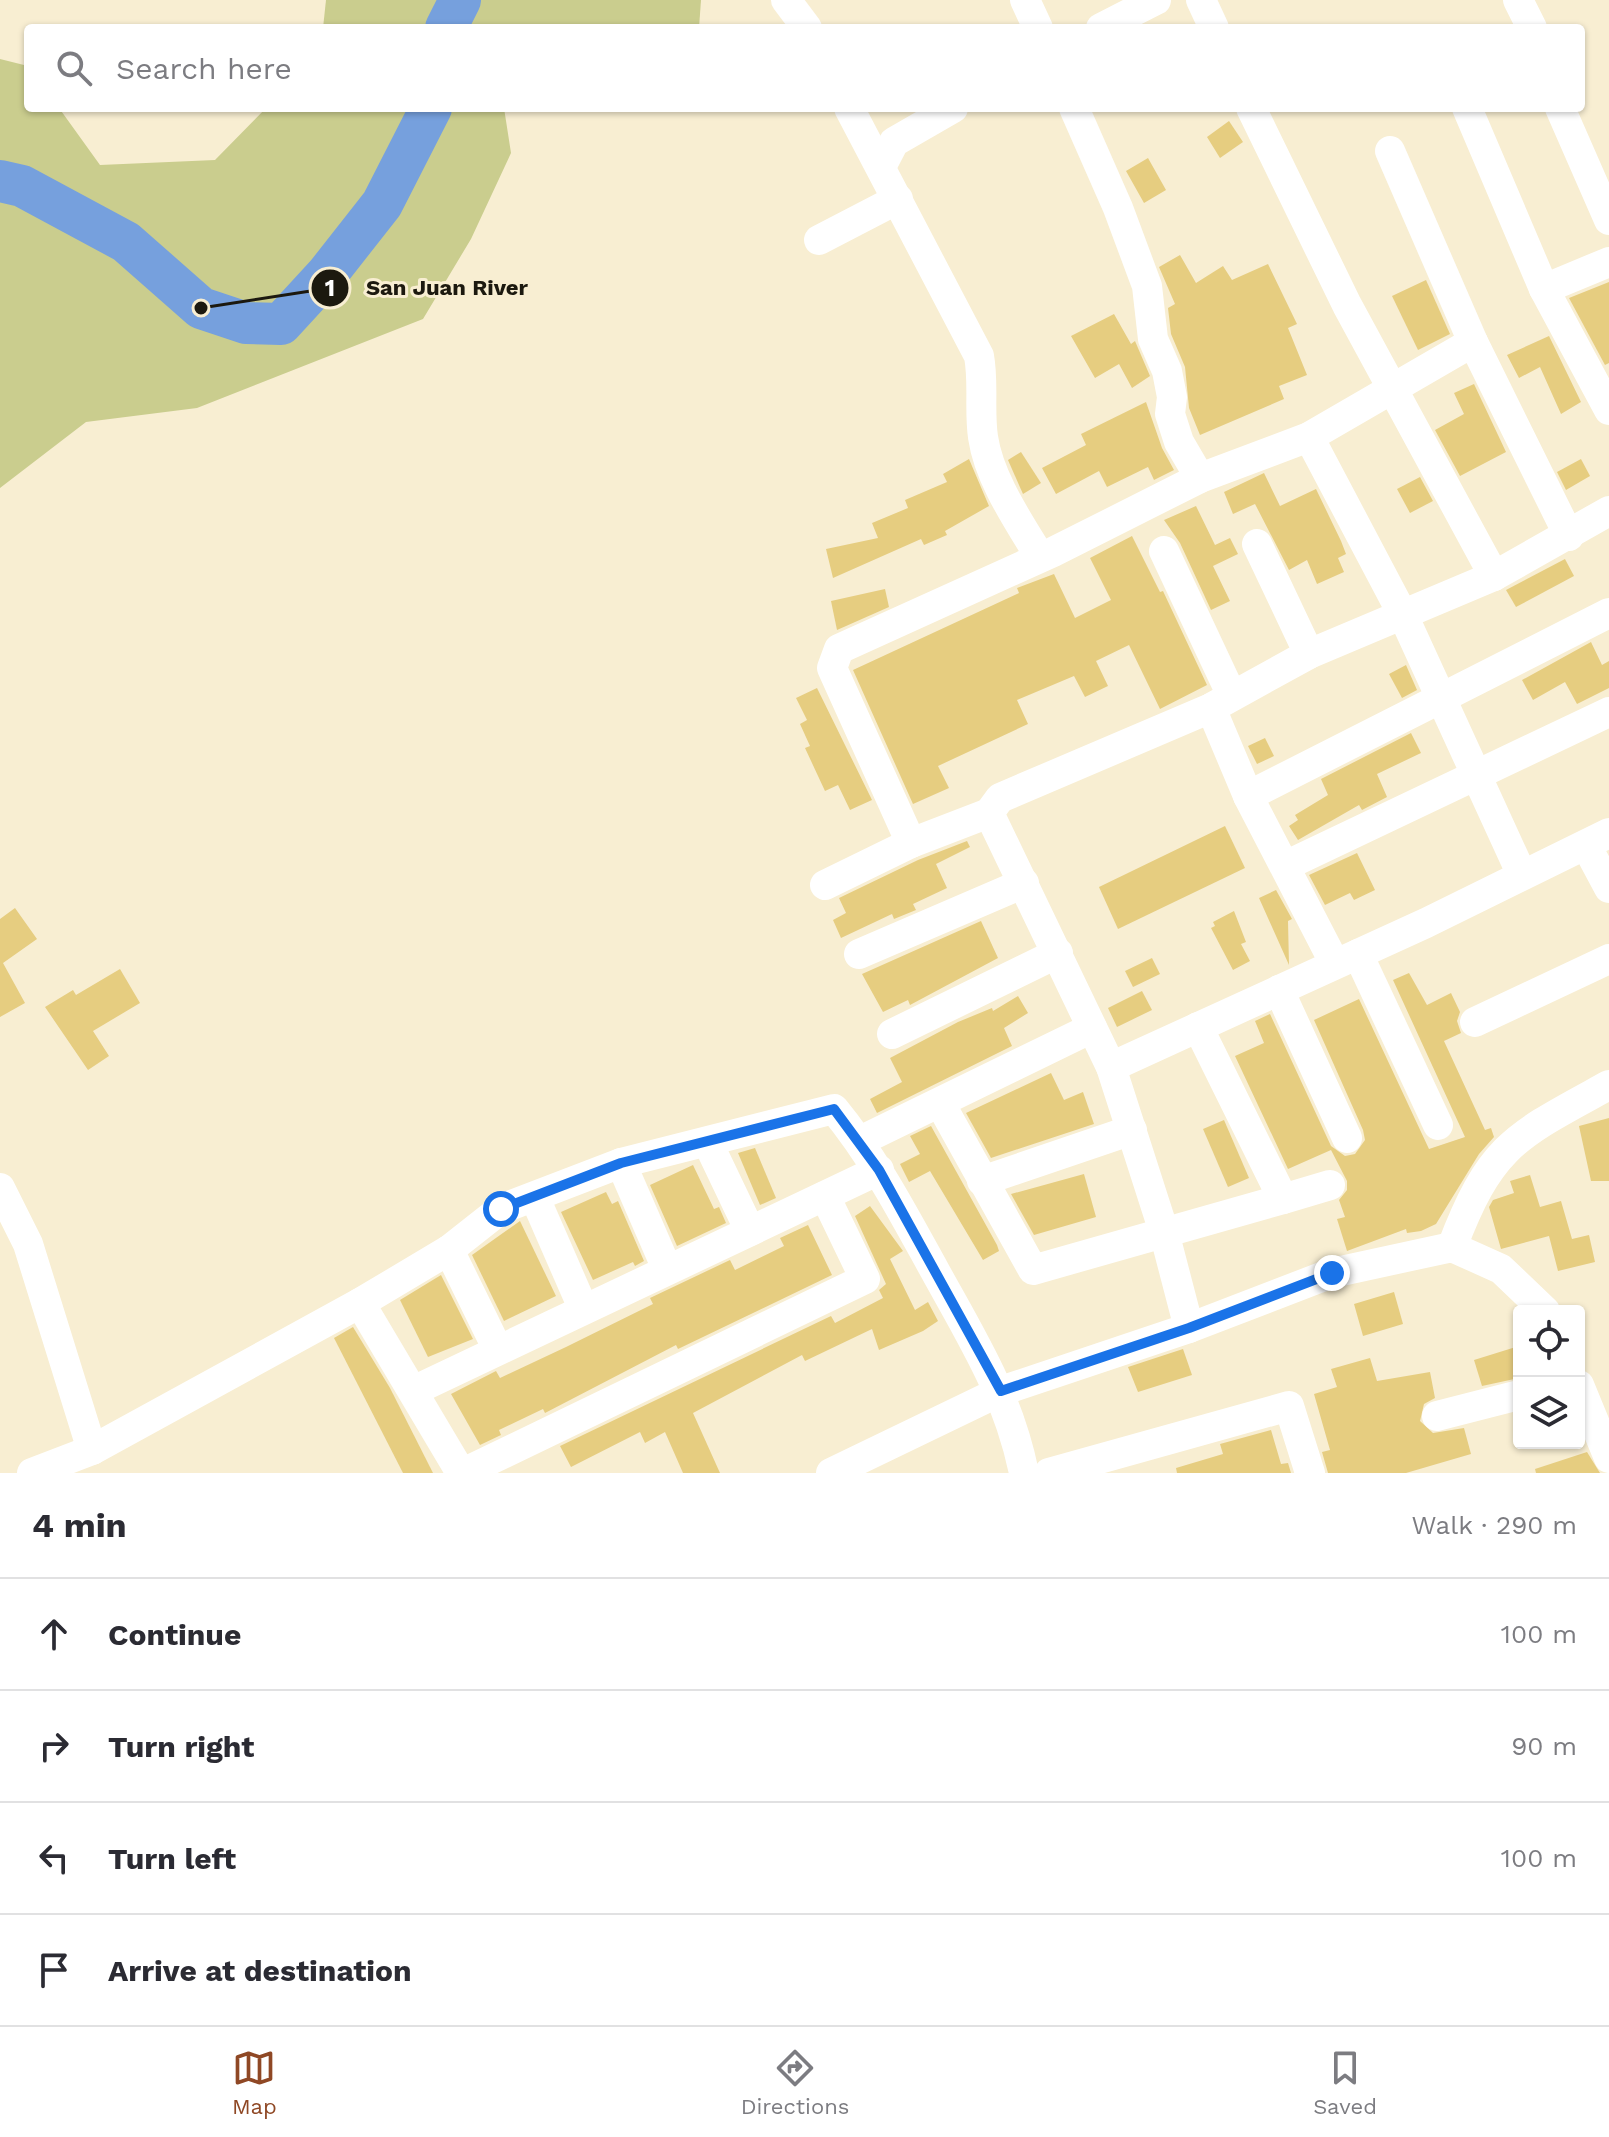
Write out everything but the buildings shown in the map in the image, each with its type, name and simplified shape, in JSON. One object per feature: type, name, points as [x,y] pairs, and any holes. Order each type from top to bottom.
[{"type":"street","points":[[786,0],[804,24]]},
{"type":"street","points":[[1025,0],[1036,24]]},
{"type":"street","points":[[1109,24],[1156,0]]},
{"type":"street","points":[[1201,0],[1212,24]]},
{"type":"street","points":[[1518,0],[1530,24]]},
{"type":"street","points":[[851,112],[979,356],[985,384],[983,435],[988,457],[1040,557]]},
{"type":"street","points":[[881,167],[894,142],[946,112]]},
{"type":"street","points":[[1076,112],[1118,208],[1147,286],[1153,339],[1167,371],[1172,397],[1170,414],[1179,442],[1200,478]]},
{"type":"street","points":[[1253,112],[1391,387],[1494,576]]},
{"type":"street","points":[[1469,112],[1544,289],[1609,410]]},
{"type":"street","points":[[1562,112],[1609,220]]},
{"type":"street","points":[[1390,151],[1473,342],[1569,536]]},
{"type":"street","points":[[819,240],[898,199]]},
{"type":"street","points":[[1544,289],[1609,262]]},
{"type":"street","points":[[911,843],[832,668],[833,657],[839,649],[1040,557],[1200,478],[1309,437],[1473,342]]},
{"type":"street","points":[[1309,437],[1403,615],[1522,875]]},
{"type":"street","points":[[825,885],[911,843],[989,813],[1000,798],[1222,702],[1309,654],[1494,576],[1609,511]]},
{"type":"street","points":[[1257,544],[1309,654]]},
{"type":"street","points":[[1164,551],[1222,702],[1248,796],[1285,866],[1346,959],[1438,1125]]},
{"type":"street","points":[[1248,796],[1609,613]]},
{"type":"street","points":[[1285,866],[1609,712]]},
{"type":"street","points":[[989,813],[1111,1067],[1164,1232],[1189,1328]]},
{"type":"street","points":[[1111,1067],[1598,839],[1609,888]]},
{"type":"street","points":[[859,954],[1024,883]]},
{"type":"street","points":[[892,1034],[1058,953]]},
{"type":"street","points":[[1475,1022],[1609,959]]},
{"type":"street","points":[[1279,990],[1347,1138]]},
{"type":"street","points":[[1198,1027],[1283,1199]]},
{"type":"street","points":[[860,1141],[1092,1028]]},
{"type":"street","points":[[1452,1247],[1470,1200],[1497,1156],[1525,1131],[1609,1085]]},
{"type":"street","points":[[940,1103],[1033,1270],[1330,1185]]},
{"type":"street","points":[[32,1473],[92,1450],[360,1303],[449,1250],[501,1209],[621,1163],[834,1109],[879,1170],[1001,1391],[1016,1433],[1024,1473]]},
{"type":"street","points":[[982,1181],[1132,1130]]},
{"type":"street","points":[[708,1143],[750,1231]]},
{"type":"street","points":[[621,1163],[667,1269]]},
{"type":"street","points":[[413,1391],[879,1170]]},
{"type":"street","points":[[0,1188],[28,1244],[92,1450]]},
{"type":"street","points":[[360,1303],[462,1473],[865,1279],[825,1196]]},
{"type":"street","points":[[535,1198],[583,1308]]},
{"type":"street","points":[[831,1473],[1001,1391],[1189,1328],[1332,1273],[1452,1247],[1501,1269],[1539,1305]]},
{"type":"street","points":[[449,1250],[498,1350]]},
{"type":"street","points":[[1437,1416],[1513,1397]]},
{"type":"street","points":[[1585,1400],[1609,1458]]},
{"type":"street","points":[[1049,1473],[1289,1406],[1310,1473]]},
{"type":"green space","points":[[326,0],[701,0],[699,24],[323,24]]},
{"type":"green space","points":[[0,59],[24,65],[24,112],[62,112],[100,165],[215,160],[262,112],[505,112],[511,153],[471,239],[423,319],[197,408],[86,422],[0,488]]},
{"type":"waterway","points":[[448,24],[460,0]]},
{"type":"waterway","points":[[0,181],[22,186],[126,242],[201,308],[246,323],[281,324],[327,274],[382,204],[429,112]]},
{"type":"place","name":"San Juan River","points":[[201,308]]},
{"type":"route","points":[[501,1209],[621,1163],[834,1109],[879,1170],[1001,1391],[1189,1328],[1332,1273]]}]
